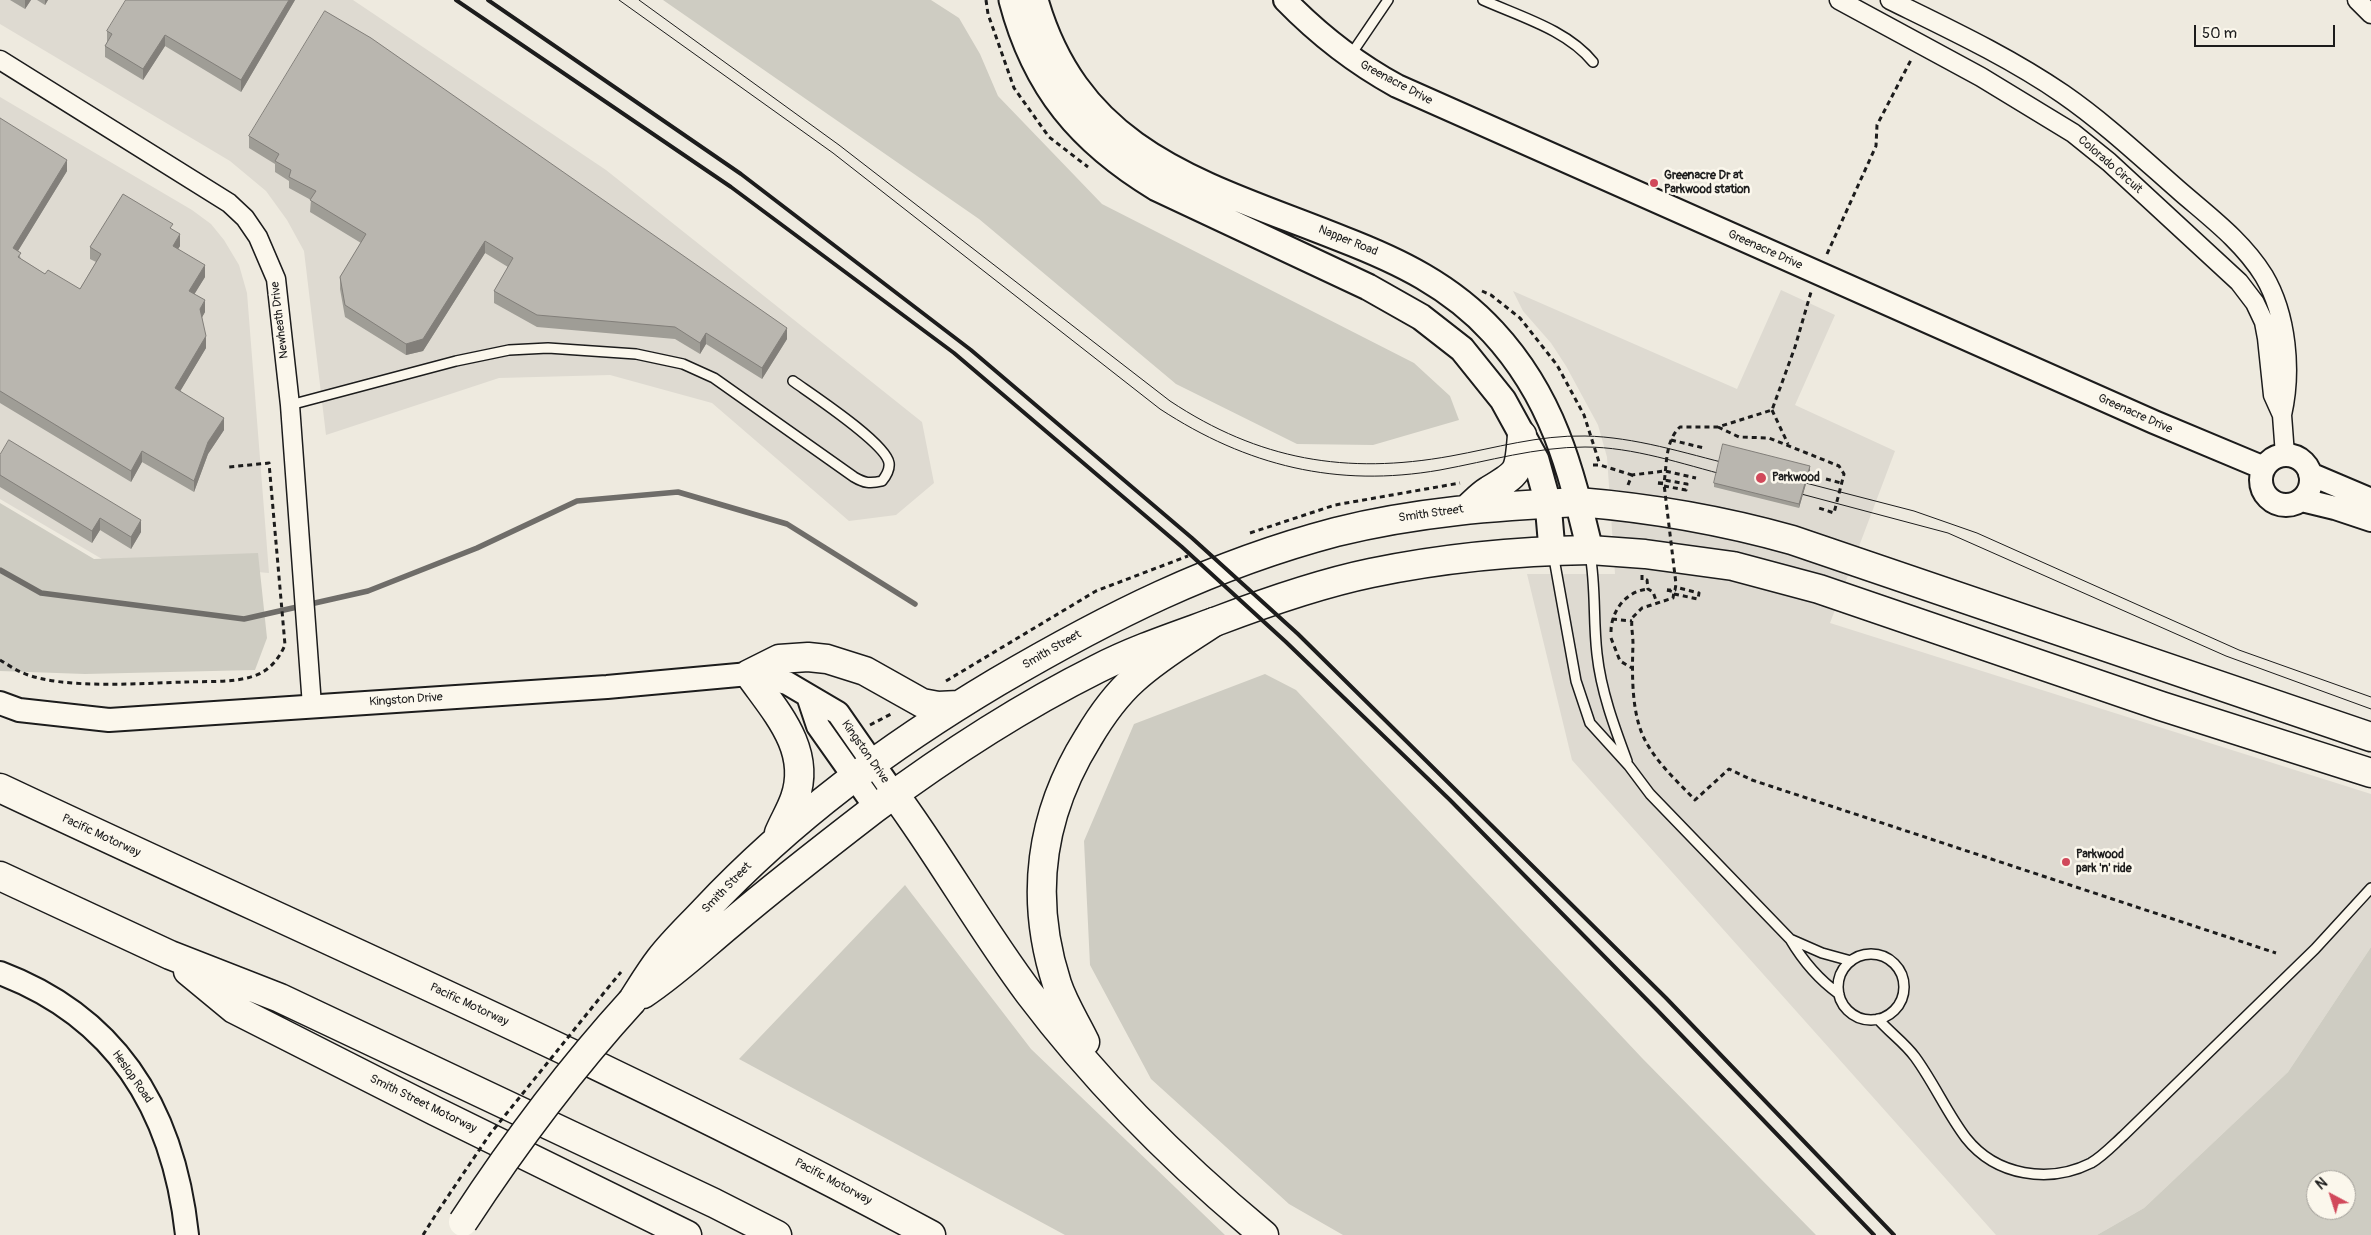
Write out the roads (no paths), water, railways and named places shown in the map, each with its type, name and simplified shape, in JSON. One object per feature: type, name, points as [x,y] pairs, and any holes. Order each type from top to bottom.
[{"type":"main road","points":[[1012,0],[1028,50],[1041,76],[1079,128],[1102,151],[1124,168],[1157,188],[1368,287],[1421,317],[1446,335],[1477,365],[1503,400],[1536,460],[1548,503],[1552,550]]},
{"type":"main road","name":"Napper Road","points":[[1035,0],[1053,51],[1085,98],[1103,120],[1146,154],[1204,184],[1376,252],[1414,270],[1447,290],[1479,317],[1511,352],[1540,395],[1559,437],[1590,550]]},
{"type":"main road","points":[[1466,496],[1488,491],[1501,485],[1513,476],[1519,464],[1522,435]]},
{"type":"main road","name":"Smith Street","points":[[460,1229],[516,1142],[547,1101],[632,1001],[660,958],[738,875],[775,841],[862,770],[959,705],[1096,625],[1186,582],[1229,565],[1368,525],[1434,512],[1466,496],[1548,503],[1578,502],[1624,505],[1741,525],[1792,540],[2371,737]]},
{"type":"main road","name":"Smith Street","points":[[632,1001],[672,976],[734,921],[885,801],[951,755],[1058,690],[1152,643],[1288,595],[1369,573],[1462,558],[1552,550],[1590,550],[1652,555],[1733,566],[1820,589],[2161,706],[2371,773]]},
{"type":"main road","points":[[1102,1082],[1082,1037],[1069,1015],[1057,986],[1049,957],[1041,900],[1045,844],[1052,812],[1077,756],[1103,713],[1116,696],[1156,661],[1214,622]]},
{"type":"main road","points":[[775,841],[795,797],[798,784],[797,756],[792,737],[786,725],[749,674],[779,659],[808,657],[827,659],[865,671],[922,703],[938,706],[959,705]]},
{"type":"main road","name":"Pacific Motorway","points":[[0,788],[609,1070],[820,1175],[931,1235]]},
{"type":"main road","points":[[885,801],[1023,984],[1102,1082],[1197,1178],[1264,1235]]},
{"type":"main road","points":[[0,876],[170,955],[280,998],[705,1198],[777,1235]]},
{"type":"main road","name":"Smith Street Motorway","points":[[170,955],[234,1009],[435,1111],[687,1235]]},
{"type":"street","name":"Greenacre Drive","points":[[1285,0],[1326,40],[1349,58],[1397,86],[1818,274],[2154,422],[2264,468]]},
{"type":"street","name":"Colorado Circuit","points":[[1839,0],[2024,102],[2073,133],[2109,162],[2239,282],[2254,302],[2264,322],[2273,395],[2282,415]]},
{"type":"street","name":"Colorado Circuit","points":[[1890,0],[2010,62],[2063,94],[2116,135],[2241,246],[2264,276],[2278,309],[2284,338],[2287,375],[2287,394],[2282,415],[2285,455]]},
{"type":"street","points":[[2357,0],[2371,14]]},
{"type":"street","name":"Newheath Drive","points":[[0,60],[229,203],[245,218],[258,237],[269,259],[276,279],[290,405],[312,706]]},
{"type":"street","points":[[2285,455],[2301,460],[2310,474],[2310,488],[2302,500],[2288,506],[2280,505],[2267,498],[2260,483],[2264,468],[2269,461],[2285,455]]},
{"type":"street","points":[[2310,474],[2371,500]]},
{"type":"street","points":[[2302,500],[2371,520]]},
{"type":"street","name":"Kingston Drive","points":[[0,703],[19,710],[109,720],[607,687],[749,674],[787,683],[838,713],[862,770],[885,801]]},
{"type":"street","name":"Heslop Road","points":[[0,973],[22,982],[61,1004],[94,1030],[128,1067],[152,1104],[168,1142],[177,1170],[187,1235]]},
{"type":"lane","points":[[1349,58],[1388,0]]},
{"type":"lane","points":[[1483,0],[1568,38],[1585,52],[1593,62]]},
{"type":"lane","points":[[290,405],[456,361],[509,350],[548,348],[636,354],[682,364],[714,378],[863,483],[872,484],[882,481],[888,473],[889,463],[885,453],[843,417],[793,381]]},
{"type":"lane","points":[[1552,550],[1570,653],[1584,710],[1590,723],[1655,800],[1790,939],[1801,959],[1822,982],[1839,994],[1849,1012],[1867,1020],[1878,1019],[1895,1010],[1900,1001],[1903,987],[1900,972],[1894,963],[1876,955],[1867,955],[1851,961],[1840,976],[1839,994]]},
{"type":"lane","points":[[1590,550],[1594,577],[1600,679],[1628,766]]},
{"type":"lane","points":[[1878,1019],[1910,1050],[1966,1137],[1982,1154],[2007,1168],[2022,1173],[2037,1175],[2068,1171],[2090,1163],[2111,1147],[2328,936],[2371,888]]},
{"type":"lane","points":[[1790,939],[1822,953],[1851,961]]},
{"type":"waterway","points":[[0,570],[41,593],[244,619],[368,591],[477,548],[577,501],[678,492],[787,524],[915,604]]},
{"type":"tram line","points":[[619,0],[833,153],[1160,409],[1193,429],[1226,445],[1294,468],[1329,474],[1365,476],[1402,475],[1440,470],[1549,449],[1585,447],[1640,453],[1729,476]]},
{"type":"tram line","points":[[639,0],[839,145],[1170,401],[1203,421],[1237,437],[1270,449],[1304,458],[1339,463],[1375,464],[1412,462],[1551,438],[1568,436],[1604,437],[1659,446],[1733,465]]},
{"type":"tram line","points":[[1794,480],[1914,511],[1977,533],[2239,650],[2371,697]]},
{"type":"tram line","points":[[1790,491],[1948,533],[2226,656],[2371,709]]},
{"type":"railway","points":[[456,0],[731,187],[954,353],[1182,547],[1286,642],[1450,800],[1657,1010],[1874,1235]]},
{"type":"railway","points":[[488,0],[741,174],[971,350],[1192,538],[1298,634],[1666,998],[1894,1235]]},
{"type":"place","name":"Greenacre Dr at Parkwood station","points":[[1654,183]]},
{"type":"place","name":"Parkwood","points":[[1761,478]]},
{"type":"place","name":"Parkwood park 'n' ride","points":[[2066,862]]}]
